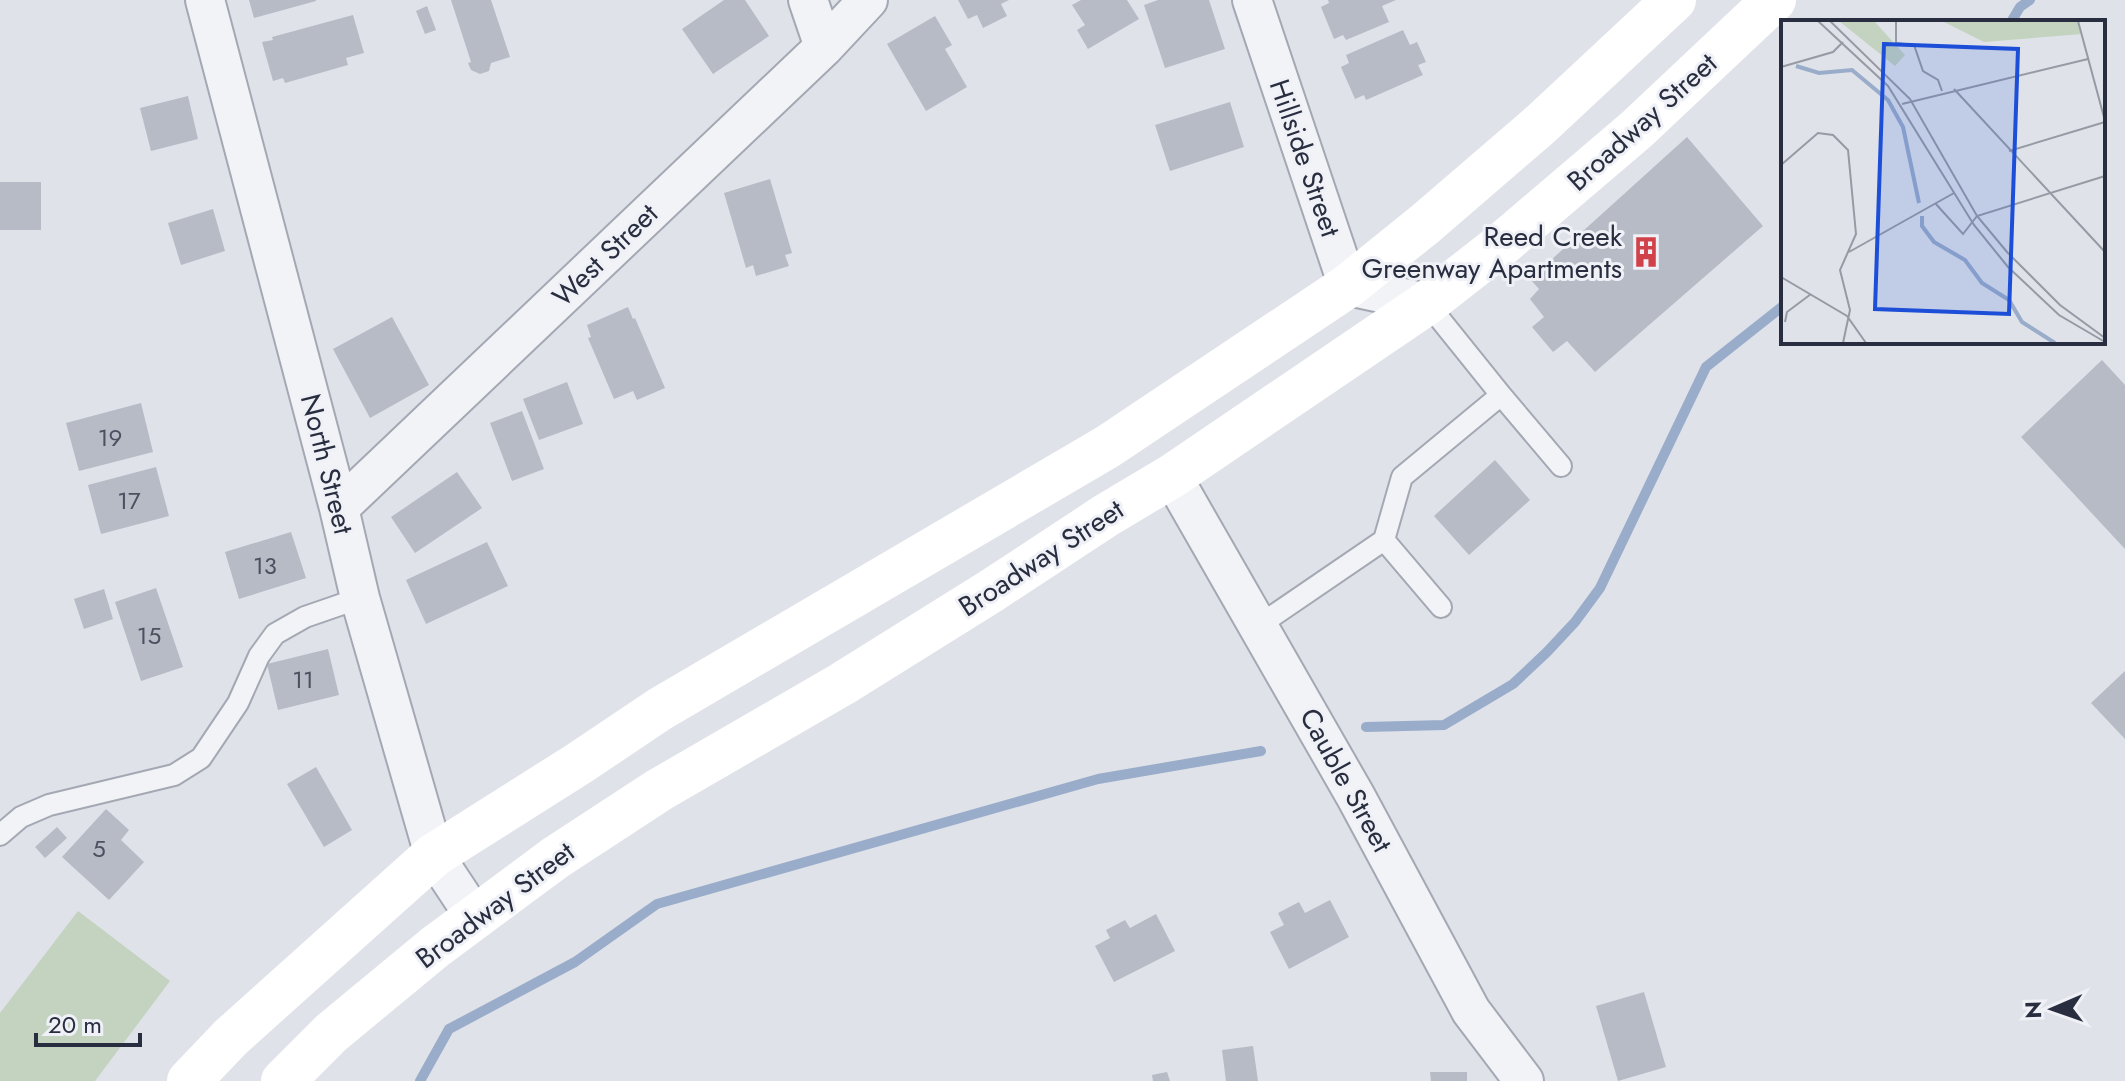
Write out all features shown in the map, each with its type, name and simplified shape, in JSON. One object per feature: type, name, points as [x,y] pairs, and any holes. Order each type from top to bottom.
[{"type":"main road","name":"Broadway Street","points":[[189,1081],[231,1037],[434,855],[660,709],[1107,447],[1348,286],[1541,124],[1674,0]]},
{"type":"main road","name":"Broadway Street","points":[[283,1081],[331,1033],[435,947],[555,858],[659,790],[842,684],[1172,476],[1427,303],[1501,245],[1637,129],[1774,0]]},
{"type":"street","name":"North Street","points":[[205,0],[360,598],[434,855],[475,917]]},
{"type":"street","points":[[808,0],[824,47]]},
{"type":"street","name":"West Street","points":[[339,508],[824,47],[868,0]]},
{"type":"street","name":"Hillside Street","points":[[1252,0],[1348,286]]},
{"type":"street","points":[[1348,286],[1427,303]]},
{"type":"street","name":"Cauble Street","points":[[1172,476],[1356,797],[1471,1011],[1524,1081]]},
{"type":"lane","points":[[1427,303],[1561,466]]},
{"type":"lane","points":[[1258,626],[1384,540],[1402,477],[1501,395]]},
{"type":"lane","points":[[1384,540],[1441,607]]},
{"type":"lane","points":[[0,835],[21,817],[49,805],[174,775],[201,758],[238,703],[259,656],[275,634],[305,617],[360,598]]},
{"type":"green space","points":[[78,911],[170,981],[95,1081],[0,1081],[0,1013]]},
{"type":"building","points":[[249,0],[316,0],[316,1],[254,18]]},
{"type":"building","points":[[451,0],[491,0],[510,57],[491,63],[489,71],[480,74],[471,70]]},
{"type":"building","points":[[724,0],[745,0],[769,36],[713,74],[682,29]]},
{"type":"building","points":[[958,0],[1009,0],[1001,4],[1007,16],[983,28],[977,15],[968,19]]},
{"type":"building","points":[[1081,0],[1127,0],[1139,19],[1088,49],[1077,30],[1085,25],[1072,5]]},
{"type":"building","points":[[1158,0],[1209,0],[1225,49],[1165,68],[1144,5]]},
{"type":"building","points":[[1328,0],[1396,0],[1382,6],[1389,22],[1346,40],[1343,35],[1334,39],[1321,7],[1329,3]]},
{"type":"building","points":[[427,6],[436,30],[425,34],[416,11]]},
{"type":"building","points":[[353,15],[364,53],[346,58],[348,65],[285,83],[283,78],[273,81],[262,42]]},
{"type":"building","points":[[935,16],[952,45],[945,49],[967,87],[926,111],[887,44]]},
{"type":"building","points":[[1403,30],[1410,45],[1417,42],[1426,62],[1418,65],[1423,75],[1366,100],[1364,95],[1355,99],[1341,67],[1349,63],[1346,55]]},
{"type":"building","points":[[188,96],[198,139],[151,151],[140,108]]},
{"type":"building","points":[[1230,102],[1244,147],[1170,171],[1155,125]]},
{"type":"building","name":"Reed Creek Greenway Apartments","points":[[1687,137],[1763,226],[1595,372],[1567,341],[1553,352],[1532,327],[1544,317],[1530,299],[1539,289],[1530,279]]},
{"type":"building","points":[[770,179],[792,253],[785,255],[789,266],[756,276],[753,265],[746,268],[724,193]]},
{"type":"building","points":[[0,182],[41,182],[41,230],[0,230]]},
{"type":"building","points":[[213,209],[225,251],[181,265],[168,223]]},
{"type":"building","points":[[628,307],[665,388],[637,400],[633,391],[614,399],[588,338],[591,337],[587,325]]},
{"type":"building","points":[[392,317],[429,385],[370,418],[333,349]]},
{"type":"building","points":[[2102,360],[2125,385],[2125,549],[2021,437]]},
{"type":"building","points":[[567,382],[583,424],[539,440],[523,399]]},
{"type":"building","points":[[141,403],[153,452],[79,471],[66,423]]},
{"type":"building","points":[[522,411],[544,469],[512,481],[490,423]]},
{"type":"building","points":[[1495,460],[1530,500],[1469,555],[1434,516]]},
{"type":"building","points":[[156,467],[169,516],[101,534],[88,485]]},
{"type":"building","points":[[457,472],[482,508],[415,553],[391,517]]},
{"type":"building","points":[[291,532],[306,578],[239,599],[225,552]]},
{"type":"building","points":[[487,542],[508,586],[426,624],[406,580]]},
{"type":"building","points":[[156,588],[183,667],[141,681],[115,602]]},
{"type":"building","points":[[104,589],[113,619],[84,629],[74,599]]},
{"type":"building","points":[[328,649],[339,695],[278,710],[267,664]]},
{"type":"building","points":[[2125,671],[2125,739],[2091,703]]},
{"type":"building","points":[[316,767],[352,830],[324,847],[287,784]]},
{"type":"building","points":[[106,809],[129,830],[121,840],[144,862],[109,900],[62,857]]},
{"type":"building","points":[[57,827],[67,838],[45,858],[35,847]]},
{"type":"building","points":[[1330,900],[1349,937],[1289,969],[1270,932],[1284,925],[1278,913],[1299,902],[1305,913]]},
{"type":"building","points":[[1156,914],[1175,951],[1114,982],[1095,946],[1110,938],[1106,930],[1125,920],[1130,928]]},
{"type":"building","points":[[1644,992],[1666,1067],[1618,1081],[1596,1006]]},
{"type":"building","points":[[1253,1046],[1258,1081],[1226,1081],[1222,1050]]},
{"type":"building","points":[[1167,1072],[1170,1081],[1153,1081],[1152,1075]]},
{"type":"building","points":[[1430,1072],[1467,1072],[1467,1081],[1431,1081]]},
{"type":"waterway","points":[[2012,20],[2020,7],[2030,0]]},
{"type":"waterway","points":[[1366,727],[1444,725],[1513,684],[1547,652],[1575,622],[1600,588],[1706,367],[1781,308]]},
{"type":"waterway","points":[[420,1081],[449,1029],[575,962],[657,904],[1098,779],[1261,751]]},
{"type":"place","name":"Reed Creek Greenway Apartments","points":[[1646,252]]}]
